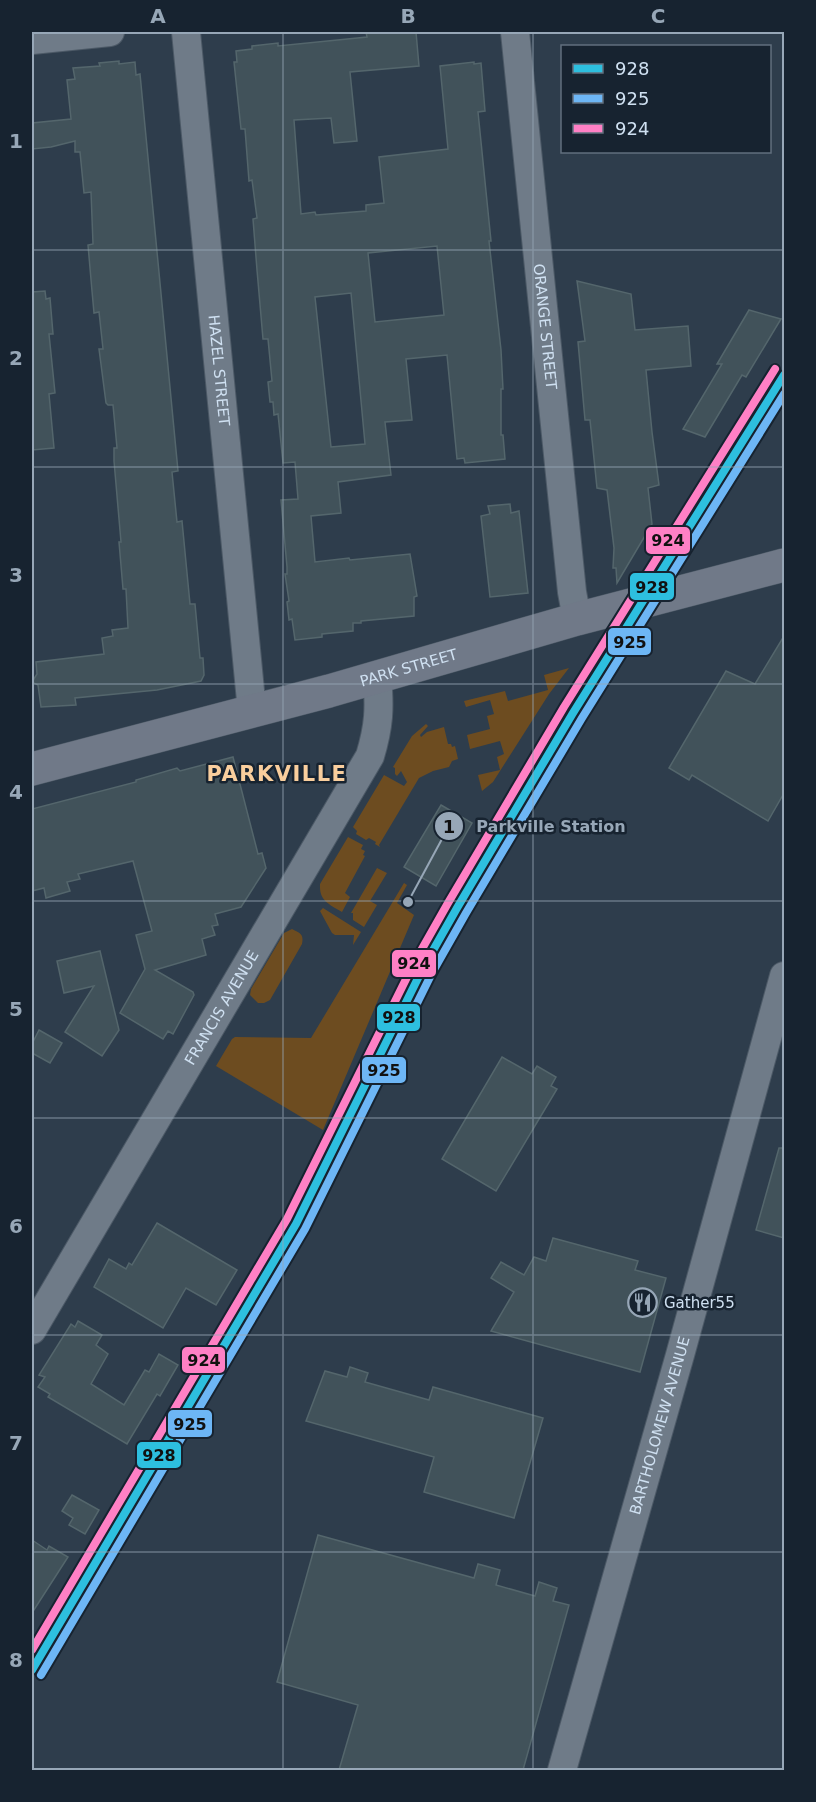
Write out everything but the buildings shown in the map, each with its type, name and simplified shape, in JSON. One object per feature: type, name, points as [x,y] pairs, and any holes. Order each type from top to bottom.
[{"type":"main road","name":"PARK STREET","points":[[32,769],[377,677],[577,620],[784,566]]},
{"type":"street","points":[[32,40],[110,32]]},
{"type":"street","name":"HAZEL STREET","points":[[186,32],[252,711]]},
{"type":"street","name":"ORANGE STREET","points":[[515,32],[572,592],[577,620]]},
{"type":"street","name":"FRANCIS AVENUE","points":[[32,1330],[370,756],[378,731],[377,677]]},
{"type":"street","name":"BARTHOLOMEW AVENUE","points":[[562,1770],[681,1355],[784,976]]},
{"type":"shaded area","points":[[569,668],[549,694],[493,782],[482,791],[478,775],[500,770],[497,757],[504,754],[500,741],[470,749],[467,735],[490,729],[487,716],[494,714],[490,700],[466,707],[464,701],[505,691],[508,701],[548,690],[544,675]]},
{"type":"shaded area","points":[[426,724],[428,726],[420,735],[421,737],[427,732],[444,727],[448,744],[455,746],[458,759],[452,761],[449,767],[419,778],[379,845],[380,847],[369,838],[366,840],[356,834],[357,831],[353,827],[384,775],[404,786],[407,782],[401,771],[397,776],[395,774],[393,767],[412,736]]},
{"type":"shaded area","points":[[348,837],[363,845],[361,849],[365,851],[363,855],[365,856],[345,893],[350,897],[342,912],[323,898],[320,884]]},
{"type":"shaded area","points":[[377,868],[387,873],[370,901],[377,905],[364,927],[353,920],[353,913],[351,913]]},
{"type":"shaded area","points":[[404,883],[407,885],[397,903],[414,915],[323,1130],[216,1066],[235,1037],[311,1038]]},
{"type":"shaded area","points":[[323,908],[361,932],[353,945],[354,935],[332,933],[320,911]]},
{"type":"shaded area","points":[[292,929],[301,934],[302,944],[270,1000],[258,1003],[250,995],[251,989],[284,933]]},
{"type":"transit line","name":"924","points":[[32,1650],[287,1219],[414,963],[448,903],[564,707],[775,369]]},
{"type":"transit line","name":"928","points":[[32,1670],[296,1224],[423,968],[457,908],[573,713],[784,375]]},
{"type":"transit line","name":"925","points":[[41,1675],[305,1229],[432,973],[466,913],[582,718],[784,394]]},
{"type":"place","name":"Parkville Station","points":[[408,902]]},
{"type":"place","name":"Gather55","points":[[643,1303]]},
{"type":"district","name":"PARKVILLE","points":[[277,774]]}]
